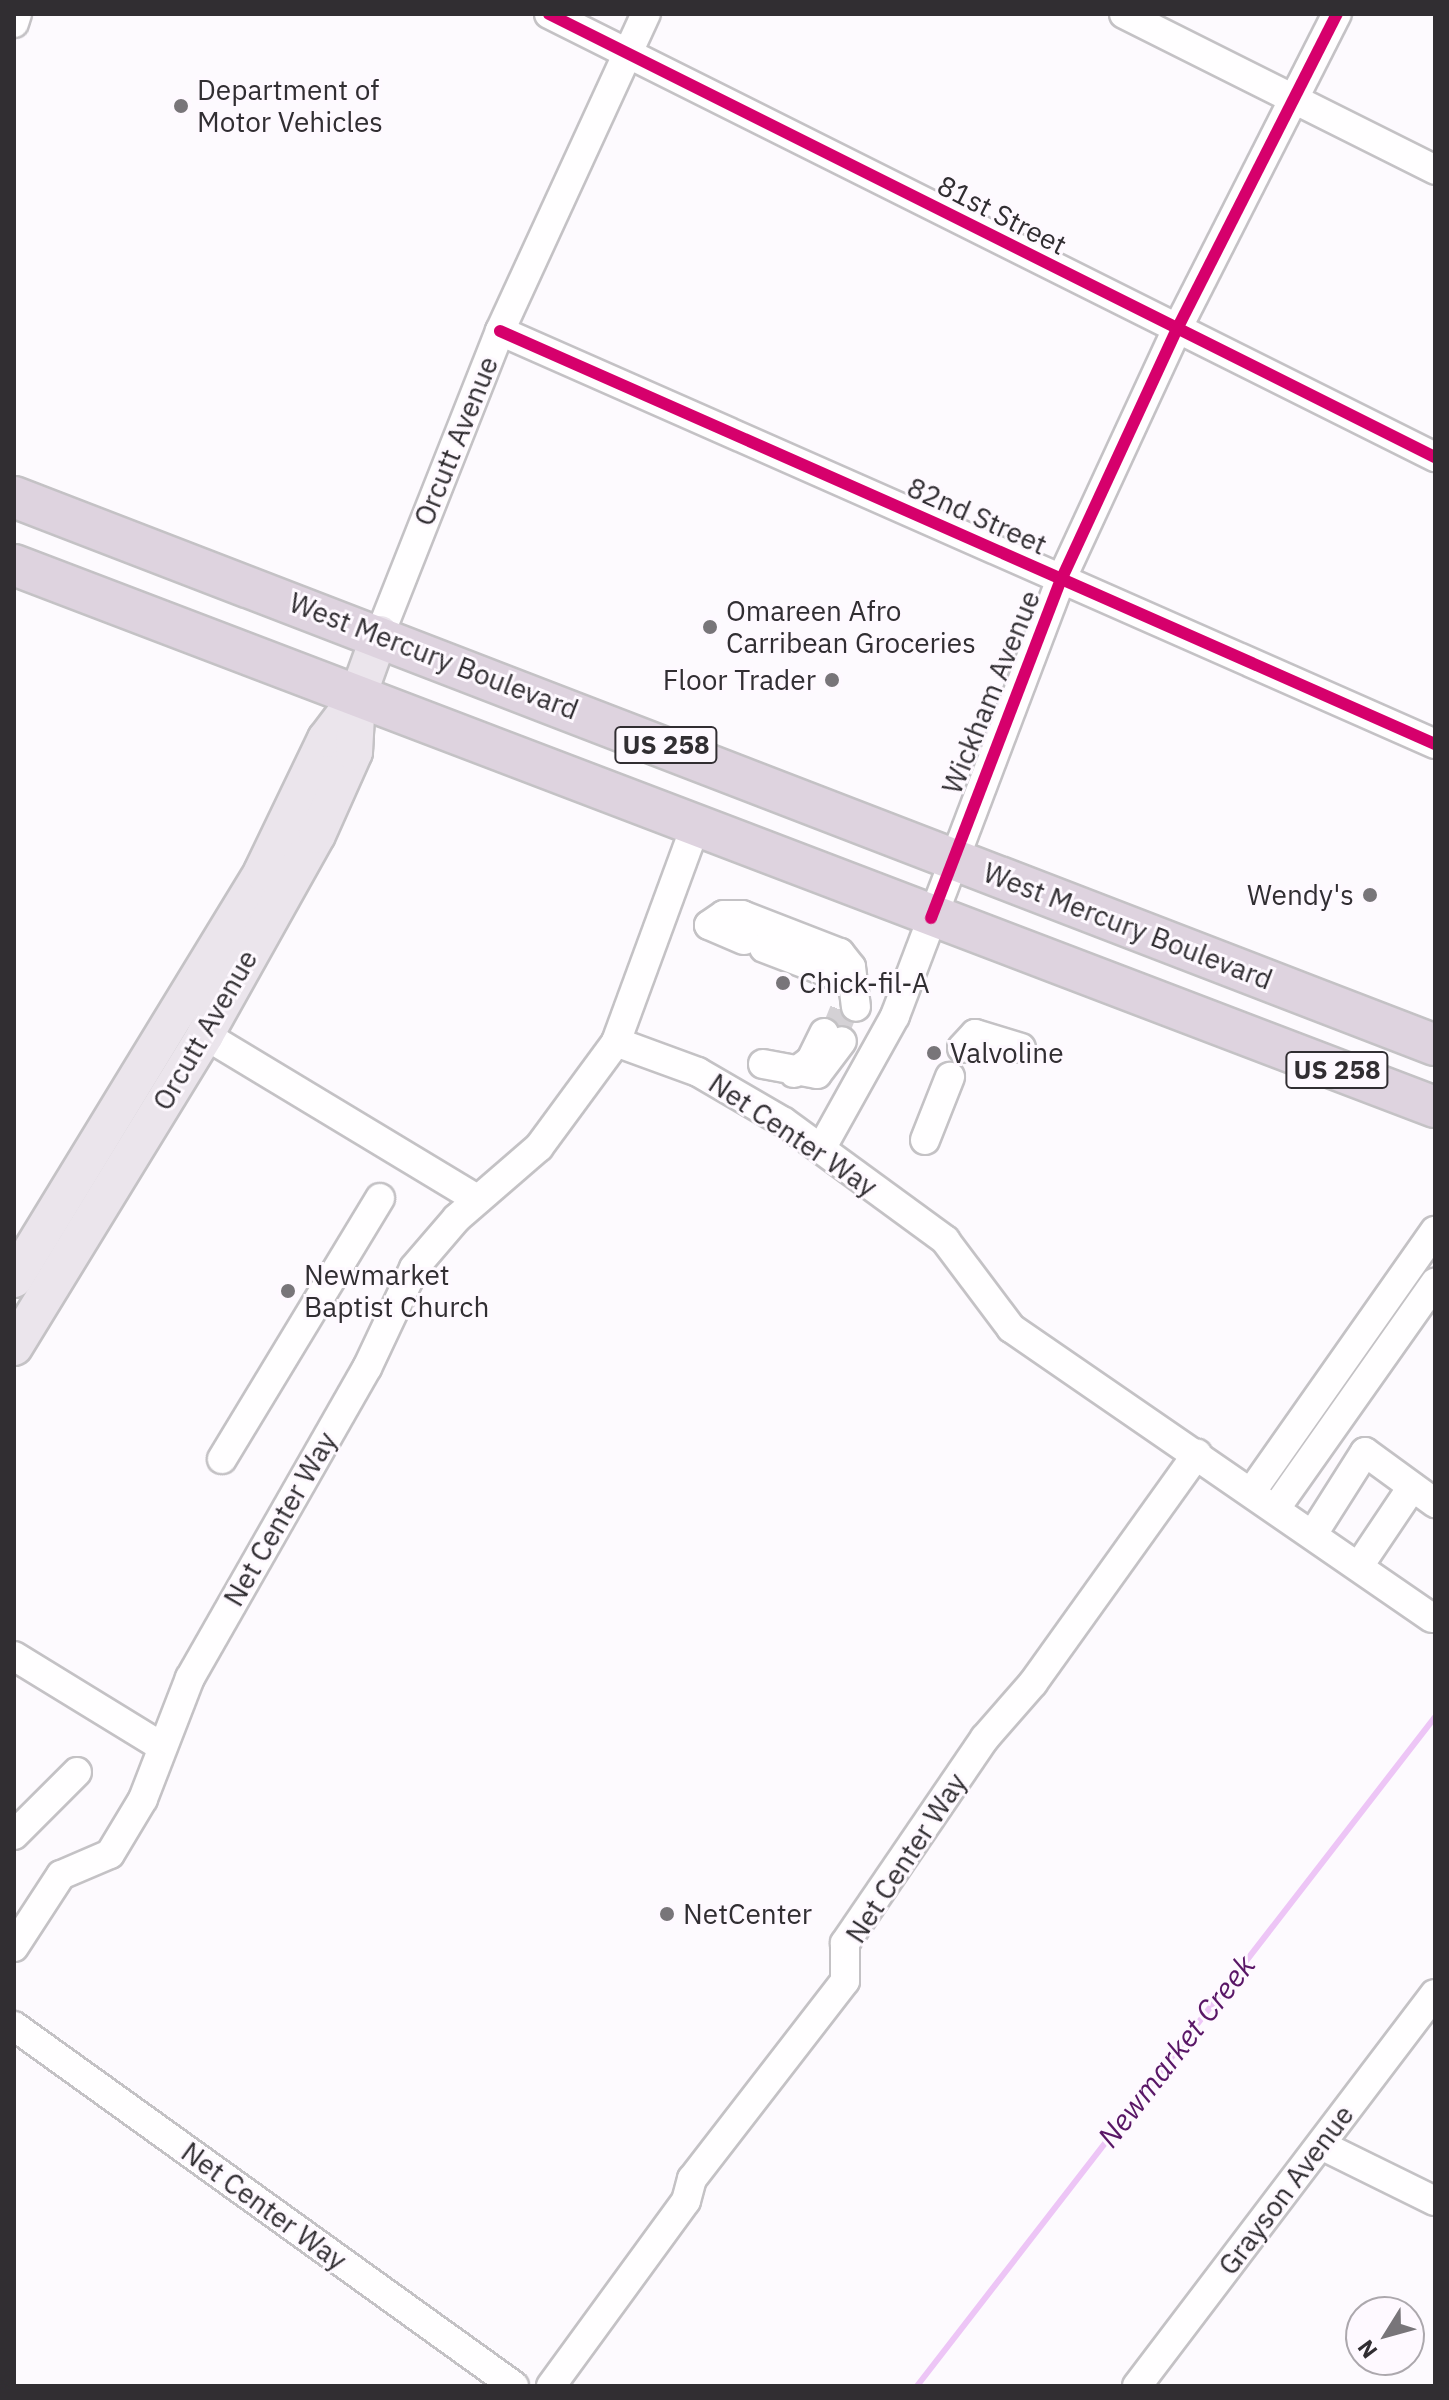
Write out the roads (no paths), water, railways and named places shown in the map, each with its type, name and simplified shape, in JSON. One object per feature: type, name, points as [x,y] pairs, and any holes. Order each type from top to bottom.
[{"type":"highway","name":"West Mercury Boulevard","points":[[14,497],[380,634],[1435,1045]]},
{"type":"highway","name":"US 258","points":[[14,565],[931,918],[1435,1107]]},
{"type":"main road","name":"Orcutt Avenue","points":[[14,1347],[205,1035],[317,835],[354,752],[357,698],[380,634]]},
{"type":"main road","name":"Orcutt Avenue","points":[[14,1279],[262,872],[326,739],[357,698]]},
{"type":"main road","points":[[161,1108],[162,1073],[188,1024],[179,1008]]},
{"type":"street","points":[[14,23],[17,14]]},
{"type":"street","name":"81st Street","points":[[549,14],[1435,457]]},
{"type":"street","name":"Orcutt Avenue","points":[[380,634],[500,331],[646,14]]},
{"type":"street","points":[[1124,14],[1435,170]]},
{"type":"street","name":"Wickham Avenue","points":[[821,1149],[883,1045],[951,858],[1061,580],[1177,329],[1337,14]]},
{"type":"street","name":"82nd Street","points":[[500,331],[1435,744]]},
{"type":"street","points":[[616,1042],[695,827]]},
{"type":"street","points":[[724,915],[742,915],[840,953],[849,998],[754,944],[709,925],[724,915]]},
{"type":"street","points":[[962,1048],[975,1034],[1021,1048]]},
{"type":"street","points":[[205,1035],[477,1199]]},
{"type":"street","points":[[763,1064],[794,1073],[833,1037]]},
{"type":"street","name":"Net Center Way","points":[[14,1947],[61,1875],[110,1854],[143,1799],[159,1745],[414,1268],[477,1199],[539,1147],[616,1042],[722,1084],[821,1149],[945,1240],[1011,1328],[1252,1491],[1432,1618]]},
{"type":"street","points":[[925,1140],[950,1077]]},
{"type":"street","points":[[222,1459],[380,1198]]},
{"type":"street","points":[[1252,1491],[1435,1231]]},
{"type":"street","points":[[1276,1508],[1435,1283]]},
{"type":"street","points":[[1313,1534],[1365,1452],[1424,1495],[1359,1566]]},
{"type":"street","name":"Net Center Way","points":[[551,2386],[686,2201],[692,2179],[845,1981],[845,1943],[1003,1712],[1033,1683],[1197,1454]]},
{"type":"street","points":[[14,1656],[159,1745]]},
{"type":"street","points":[[14,1835],[77,1772]]},
{"type":"street","name":"Grayson Avenue","points":[[1137,2386],[1435,1994]]},
{"type":"street","name":"Net Center Way","points":[[14,2026],[514,2386]]},
{"type":"street","points":[[1321,2145],[1435,2201]]},
{"type":"waterway","name":"Newmarket Creek","points":[[917,2386],[1435,1717]]},
{"type":"tunnel","points":[[833,1037],[847,1003]]},
{"type":"place","name":"Department of Motor Vehicles","points":[[181,106]]},
{"type":"place","name":"Omareen Afro Carribean Groceries","points":[[710,627]]},
{"type":"place","name":"Floor Trader","points":[[832,680]]},
{"type":"place","name":"Wendy's","points":[[1370,895]]},
{"type":"place","name":"Chick-fil-A","points":[[783,983]]},
{"type":"place","name":"Valvoline","points":[[934,1053]]},
{"type":"place","name":"Newmarket Baptist Church","points":[[288,1291]]},
{"type":"place","name":"NetCenter","points":[[667,1914]]}]
